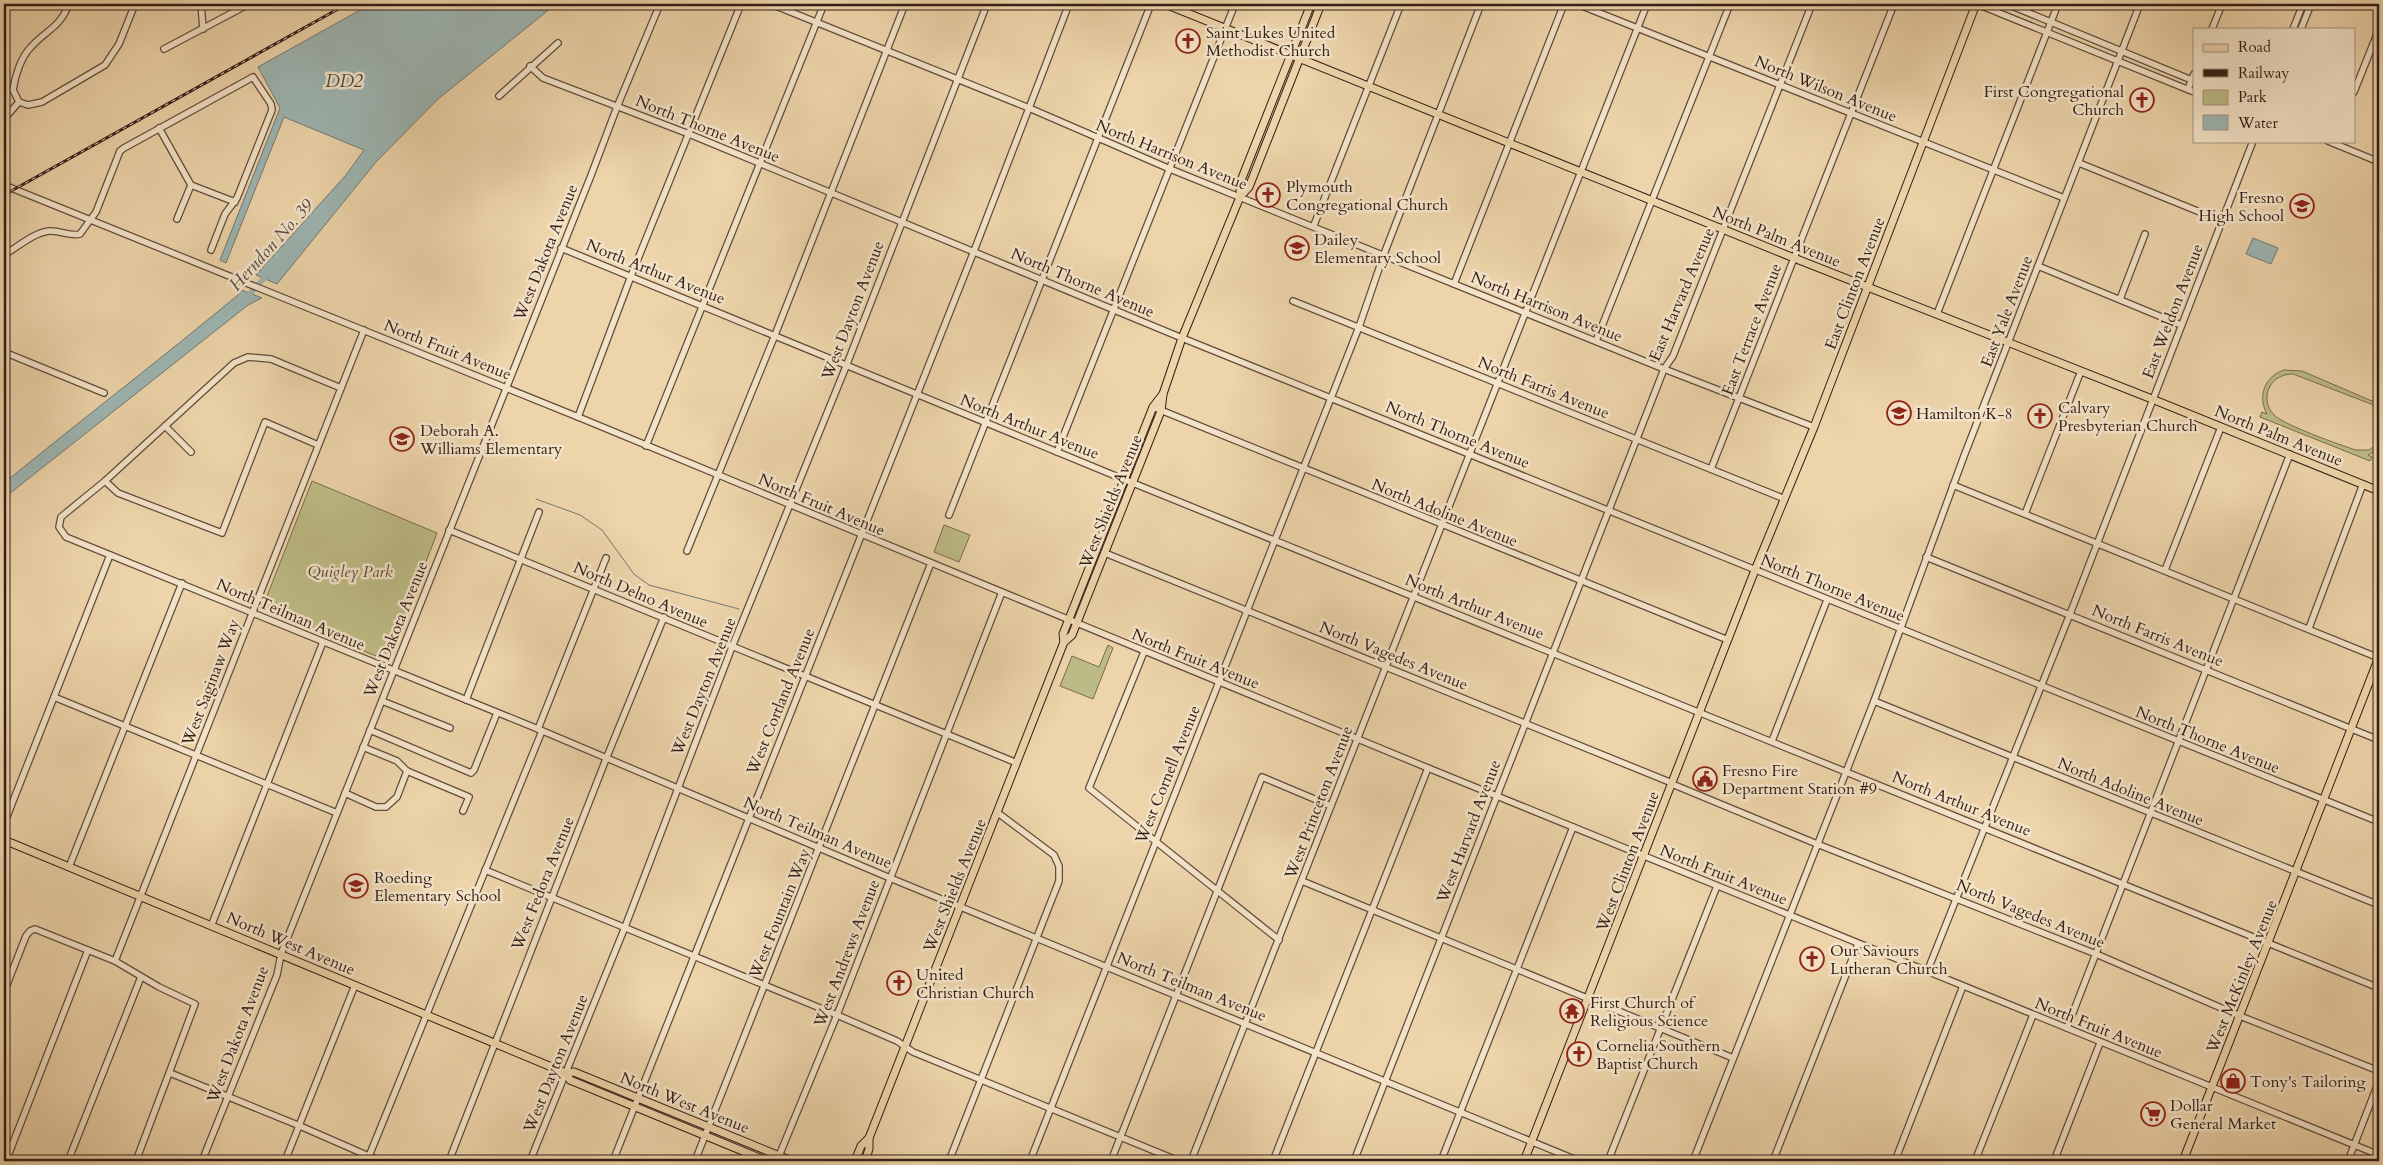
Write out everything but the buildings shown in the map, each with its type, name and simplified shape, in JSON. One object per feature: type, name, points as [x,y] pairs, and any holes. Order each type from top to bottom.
[{"type":"main road","name":"North Palm Avenue","points":[[1165,4],[1582,170],[1794,258],[2082,371],[2379,491]]},
{"type":"main road","name":"West Shields Avenue","points":[[1240,197],[1240,183],[1311,4]]},
{"type":"main road","name":"West Shields Avenue","points":[[1064,642],[1071,637],[1077,624],[1161,411],[1163,394],[1182,338],[1240,197],[1249,187],[1321,4]]},
{"type":"main road","name":"East Clinton Avenue","points":[[1755,570],[1814,427],[1977,4]]},
{"type":"main road","name":"West Shields Avenue","points":[[855,1161],[861,1146],[869,1138],[998,813],[1064,642],[1063,634],[1068,620],[1123,479],[1153,407],[1163,394]]},
{"type":"main road","points":[[1105,553],[1102,547],[1110,524],[1110,513]]},
{"type":"main road","name":"West Clinton Avenue","points":[[1524,1161],[1755,570]]},
{"type":"main road","name":"West McKinley Avenue","points":[[2185,1160],[2379,658]]},
{"type":"main road","name":"North West Avenue","points":[[4,840],[212,924],[566,1073],[574,1072],[792,1161]]},
{"type":"main road","name":"North West Avenue","points":[[566,1073],[570,1080],[767,1161]]},
{"type":"main road","name":"West Shields Avenue","points":[[865,1161],[870,1149],[869,1138]]},
{"type":"street","points":[[18,102],[13,90],[25,54],[30,47],[56,26],[69,4]]},
{"type":"street","points":[[18,102],[28,105],[42,102],[105,66],[120,44],[135,4]]},
{"type":"street","points":[[201,4],[204,29]]},
{"type":"street","points":[[164,49],[249,4]]},
{"type":"street","name":"West Dakota Avenue","points":[[202,1161],[277,975],[281,954],[505,388],[660,4]]},
{"type":"street","points":[[578,417],[631,276],[741,4]]},
{"type":"street","name":"North Harrison Avenue","points":[[771,4],[886,52],[1029,108],[1170,169],[1314,225],[1664,369],[1814,427]]},
{"type":"street","points":[[646,446],[824,4]]},
{"type":"street","points":[[686,551],[775,335],[905,4]]},
{"type":"street","name":"West Dayton Avenue","points":[[530,1161],[625,927],[732,647],[847,364],[987,4]]},
{"type":"street","name":"West Cortland Avenue","points":[[613,1161],[974,251],[1069,4]]},
{"type":"street","points":[[949,515],[1152,4]]},
{"type":"street","points":[[1057,452],[1235,4]]},
{"type":"street","points":[[1314,225],[1401,4]]},
{"type":"street","name":"West Cornell Avenue","points":[[1030,1161],[1359,327],[1384,254],[1481,4]]},
{"type":"street","points":[[1454,284],[1564,4]]},
{"type":"street","name":"North Wilson Avenue","points":[[1578,4],[2064,198]]},
{"type":"street","name":"West Princeton Avenue","points":[[1192,1161],[1647,4]]},
{"type":"street","points":[[1596,340],[1730,4]]},
{"type":"street","name":"East Harvard Avenue","points":[[1609,512],[1664,369],[1673,356],[1812,4]]},
{"type":"street","name":"East Terrace Avenue","points":[[1710,469],[1894,4]]},
{"type":"street","points":[[1977,4],[2191,91]]},
{"type":"street","points":[[2007,4],[2193,78]]},
{"type":"street","points":[[1937,314],[1995,170],[2058,4]]},
{"type":"street","name":"East Yale Avenue","points":[[1693,1161],[1874,700],[1953,485],[2140,4]]},
{"type":"street","points":[[2212,28],[2222,4]]},
{"type":"street","points":[[2293,28],[2303,4]]},
{"type":"street","points":[[2301,28],[2311,4]]},
{"type":"street","points":[[2356,87],[2379,29]]},
{"type":"street","points":[[499,96],[530,66],[558,43]]},
{"type":"street","name":"North Thorne Avenue","points":[[530,66],[543,78],[689,134],[1609,512],[2379,822]]},
{"type":"street","points":[[4,255],[42,232],[52,231],[74,235],[80,234],[92,220],[120,151],[249,78],[256,79],[271,104],[272,110],[235,202],[226,214],[211,250]]},
{"type":"street","points":[[4,119],[18,102]]},
{"type":"street","points":[[159,128],[191,184],[235,202]]},
{"type":"street","name":"East Weldon Avenue","points":[[1928,972],[2070,614],[2253,142]]},
{"type":"street","points":[[2333,142],[2379,162]]},
{"type":"street","points":[[2079,163],[2222,221]]},
{"type":"street","points":[[177,219],[191,184]]},
{"type":"street","name":"North Fruit Avenue","points":[[4,185],[578,417],[1144,652],[2100,1043],[2379,1155]]},
{"type":"street","points":[[2120,299],[2145,234]]},
{"type":"street","name":"North Arthur Avenue","points":[[561,248],[704,305],[1123,479],[1554,652],[1699,713],[2124,883],[2379,988]]},
{"type":"street","points":[[2038,266],[2181,325]]},
{"type":"street","name":"North Farris Avenue","points":[[1293,301],[1785,499]]},
{"type":"street","name":"West Saginaw Way","points":[[115,961],[364,330]]},
{"type":"street","points":[[4,352],[104,393]]},
{"type":"street","points":[[318,445],[265,422],[222,533],[118,493],[105,480],[234,363],[248,357],[271,359],[341,388]]},
{"type":"street","points":[[2026,514],[2082,371]]},
{"type":"street","name":"North Adoline Avenue","points":[[1153,407],[1442,526],[1728,640]]},
{"type":"street","points":[[164,426],[191,452]]},
{"type":"street","points":[[2164,570],[2221,427]]},
{"type":"street","points":[[2067,1028],[2290,454]]},
{"type":"street","name":"North Teilman Avenue","points":[[105,480],[61,517],[60,527],[66,537],[182,583],[393,672],[466,700],[890,878],[1580,1161]]},
{"type":"street","points":[[2309,628],[2364,484]]},
{"type":"street","points":[[1953,485],[2379,658]]},
{"type":"street","points":[[466,700],[539,512]]},
{"type":"street","name":"West Harvard Avenue","points":[[1354,1161],[1609,512]]},
{"type":"street","name":"North Delno Avenue","points":[[450,530],[1017,763]]},
{"type":"street","name":"North Vagedes Avenue","points":[[1105,553],[1526,723],[1817,844],[2096,954],[2240,1016],[2379,1071]]},
{"type":"street","points":[[4,824],[110,555]]},
{"type":"street","name":"North Farris Avenue","points":[[1926,557],[2379,740]]},
{"type":"street","points":[[368,1159],[517,792],[606,558]]},
{"type":"street","name":"West Fountain Way","points":[[695,1161],[931,564]]},
{"type":"street","points":[[69,867],[182,583]]},
{"type":"street","name":"West Andrews Avenue","points":[[779,1156],[837,1015],[1002,592]]},
{"type":"street","points":[[1772,741],[1827,600]]},
{"type":"street","name":"West Fedora Avenue","points":[[449,1161],[606,759],[664,617]]},
{"type":"street","points":[[212,924],[323,642]]},
{"type":"street","points":[[1144,652],[1089,788],[1279,940]]},
{"type":"street","points":[[54,697],[337,813]]},
{"type":"street","name":"North Adoline Avenue","points":[[1874,700],[2379,905]]},
{"type":"street","points":[[382,701],[450,728]]},
{"type":"street","points":[[370,730],[471,773],[474,770],[497,713]]},
{"type":"street","points":[[363,748],[397,761],[407,771],[469,797],[463,811]]},
{"type":"street","points":[[1273,1161],[1428,768]]},
{"type":"street","points":[[345,793],[376,807],[386,807],[395,800],[407,771]]},
{"type":"street","points":[[1111,1161],[1262,777],[1331,806]]},
{"type":"street","points":[[949,1161],[1058,880],[1059,866],[1054,855],[998,813]]},
{"type":"street","points":[[1440,1161],[1573,827]]},
{"type":"street","points":[[485,870],[837,1015],[980,1079],[1179,1161]]},
{"type":"street","points":[[1302,881],[1733,1058]]},
{"type":"street","points":[[1608,1161],[1717,886]]},
{"type":"street","points":[[4,992],[26,936],[32,930],[115,961],[141,977],[195,1004],[136,1161]]},
{"type":"street","points":[[1773,1161],[1858,944]]},
{"type":"street","points":[[6,1161],[88,950]]},
{"type":"street","points":[[68,1161],[141,977]]},
{"type":"street","points":[[284,1161],[300,1126],[354,985]]},
{"type":"street","points":[[1895,1161],[1963,986]]},
{"type":"street","points":[[1975,1161],[2033,1015]]},
{"type":"street","points":[[2054,1161],[2100,1043]]},
{"type":"street","points":[[170,1073],[300,1126],[368,1159],[380,1161]]},
{"type":"street","points":[[2348,1161],[2379,1081]]},
{"type":"green space","points":[[2284,370],[2302,371],[2379,404],[2379,410],[2371,404],[2293,374],[2277,379],[2272,383],[2267,393],[2267,401],[2271,412],[2300,429],[2356,450],[2369,450],[2379,443],[2379,449],[2368,455],[2372,457],[2370,461],[2260,417],[2262,412],[2267,414],[2264,407],[2263,394],[2268,382],[2277,373]]},
{"type":"green space","name":"Quigley Park","points":[[312,481],[437,533],[388,661],[262,609]]},
{"type":"green space","points":[[944,525],[970,535],[959,562],[934,552]]},
{"type":"green space","points":[[1108,645],[1113,648],[1093,699],[1060,686],[1072,656],[1099,667]]},
{"type":"water","name":"DD2","points":[[371,4],[556,4],[438,99],[376,162],[277,284],[256,275],[346,175],[364,150],[284,117],[226,263],[220,260],[280,108],[258,67]]},
{"type":"water","points":[[2253,238],[2278,248],[2271,264],[2246,254]]},
{"type":"water","points":[[239,289],[262,298],[248,305],[4,498],[4,483],[180,343],[238,295]]},
{"type":"waterway","name":"Herndon No. 39","points":[[246,298],[268,274]]},
{"type":"waterway","points":[[536,499],[580,515],[602,530],[634,574],[649,585],[739,609]]},
{"type":"railway","points":[[4,195],[347,4]]},
{"type":"place","name":"Saint Lukes United Methodist Church","points":[[1188,41]]},
{"type":"place","name":"First Congregational Church","points":[[2142,100]]},
{"type":"place","name":"Plymouth Congregational Church","points":[[1268,195]]},
{"type":"place","name":"Fresno High School","points":[[2302,206]]},
{"type":"place","name":"Dailey Elementary School","points":[[1297,248]]},
{"type":"place","name":"Hamilton K-8","points":[[1899,413]]},
{"type":"place","name":"Calvary Presbyterian Church","points":[[2040,416]]},
{"type":"place","name":"Deborah A. Williams Elementary","points":[[402,439]]},
{"type":"place","name":"Fresno Fire Department Station #9","points":[[1705,779]]},
{"type":"place","name":"Roeding Elementary School","points":[[356,886]]},
{"type":"place","name":"Our Saviours Lutheran Church","points":[[1812,959]]},
{"type":"place","name":"United Christian Church","points":[[899,983]]},
{"type":"place","name":"First Church of Religious Science","points":[[1572,1011]]},
{"type":"place","name":"Cornelia Southern Baptist Church","points":[[1579,1054]]},
{"type":"place","name":"Tony's Tailoring","points":[[2233,1081]]},
{"type":"place","name":"Dollar General Market","points":[[2153,1114]]}]
